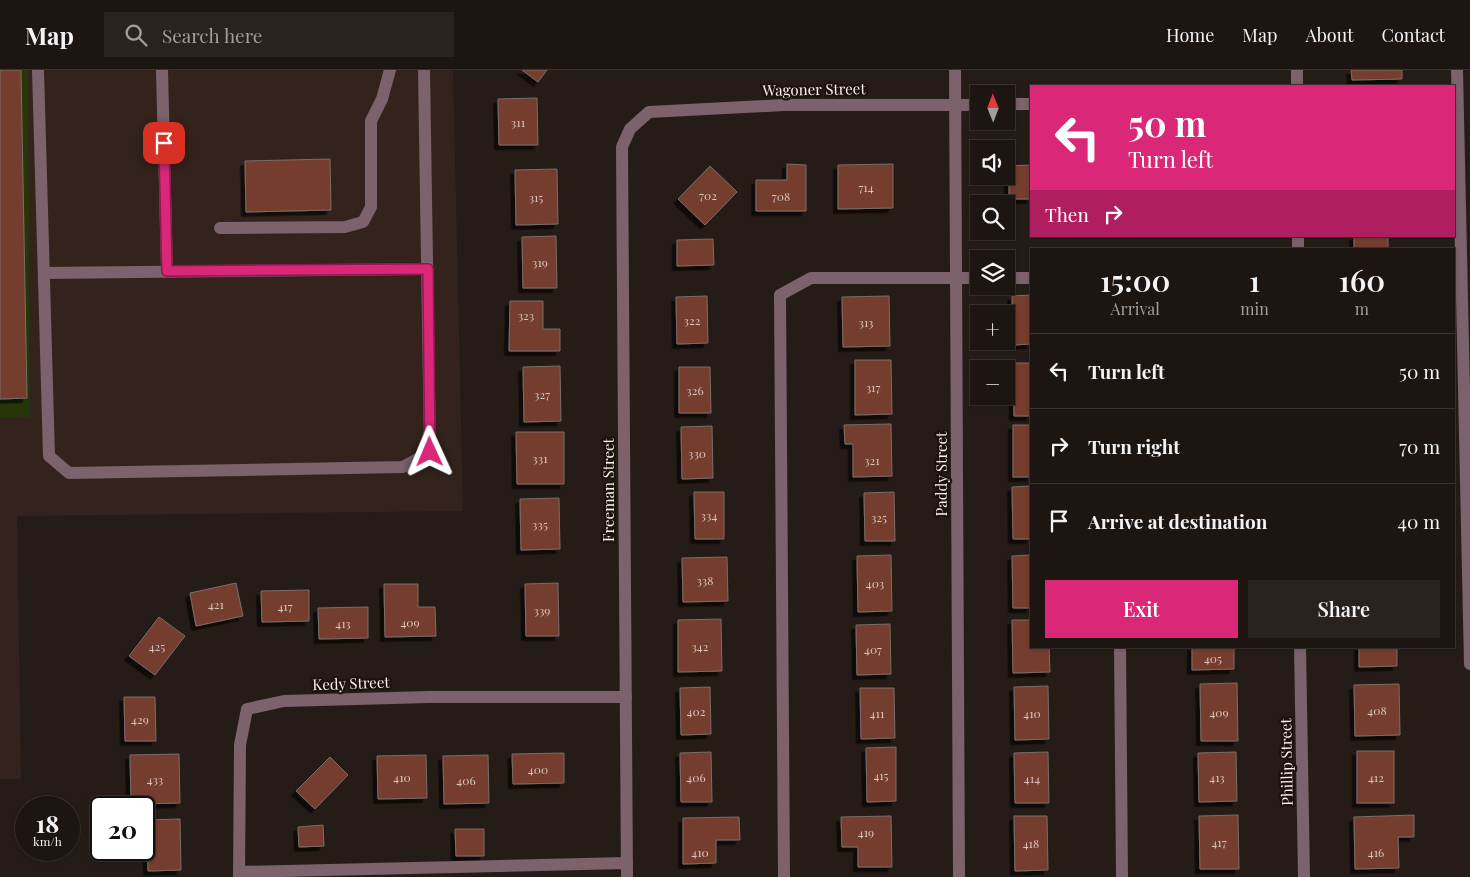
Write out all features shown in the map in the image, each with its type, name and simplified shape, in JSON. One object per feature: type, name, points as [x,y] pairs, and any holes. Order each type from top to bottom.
[{"type":"street","points":[[38,70],[49,456],[69,473],[403,467],[430,452],[424,70]]},
{"type":"street","points":[[162,70],[167,271]]},
{"type":"street","points":[[220,228],[345,227],[363,222],[371,207],[371,121],[382,99],[390,70]]},
{"type":"street","name":"Paddy Street","points":[[955,70],[960,877]]},
{"type":"street","points":[[1297,70],[1297,85]]},
{"type":"street","points":[[1457,70],[1470,664]]},
{"type":"street","points":[[1015,104],[1030,104]]},
{"type":"street","name":"Wagoner Street","points":[[649,112],[784,105],[970,105]]},
{"type":"street","name":"Freeman Street","points":[[627,877],[622,147],[630,129],[649,112]]},
{"type":"street","points":[[44,273],[428,269]]},
{"type":"street","points":[[784,877],[780,295],[811,278],[970,278]]},
{"type":"street","points":[[1015,278],[1030,278]]},
{"type":"street","points":[[1120,648],[1122,877]]},
{"type":"street","name":"Phillip Street","points":[[1300,648],[1304,877]]},
{"type":"street","name":"Kedy Street","points":[[239,875],[240,745],[247,709],[284,701],[429,697],[626,697]]},
{"type":"street","points":[[239,875],[452,872],[627,863]]},
{"type":"shaded area","points":[[0,70],[453,70],[463,511],[17,516],[21,779],[0,779]]},
{"type":"green space","points":[[0,70],[28,70],[30,417],[0,417]]},
{"type":"building","points":[[0,70],[21,70],[27,398],[0,399]]},
{"type":"building","points":[[522,70],[547,70],[538,82]]},
{"type":"building","points":[[1351,70],[1402,70],[1402,79],[1352,80]]},
{"type":"building","points":[[537,98],[538,145],[499,145],[498,99]]},
{"type":"building","points":[[330,159],[331,210],[246,212],[245,161]]},
{"type":"building","points":[[787,164],[806,165],[806,211],[756,211],[756,180],[787,180]]},
{"type":"building","points":[[893,164],[893,208],[838,209],[838,165]]},
{"type":"building","points":[[1030,165],[1030,199],[1015,199],[1015,195],[1009,195],[1009,185],[1015,185],[1015,166]]},
{"type":"building","points":[[710,166],[737,192],[705,225],[678,199]]},
{"type":"building","points":[[557,169],[558,224],[516,225],[515,170]]},
{"type":"building","points":[[556,236],[557,288],[523,288],[522,237]]},
{"type":"building","points":[[1354,237],[1388,237],[1388,248],[1354,248]]},
{"type":"building","points":[[713,239],[714,265],[677,266],[677,240]]},
{"type":"building","points":[[1030,295],[1030,344],[1015,345],[1015,305],[1012,305],[1012,296]]},
{"type":"building","points":[[707,296],[708,343],[677,344],[676,297]]},
{"type":"building","points":[[889,296],[890,346],[843,347],[842,297]]},
{"type":"building","points":[[510,301],[543,301],[543,329],[560,329],[560,351],[509,351]]},
{"type":"building","points":[[855,360],[891,360],[892,414],[855,415]]},
{"type":"building","points":[[1015,363],[1030,363],[1030,416],[1014,416]]},
{"type":"building","points":[[560,366],[561,421],[524,422],[523,367]]},
{"type":"building","points":[[679,367],[710,367],[711,413],[679,413]]},
{"type":"building","points":[[891,424],[892,476],[853,477],[853,444],[845,444],[844,425]]},
{"type":"building","points":[[1013,425],[1030,425],[1030,477],[1013,477]]},
{"type":"building","points":[[712,426],[713,478],[682,479],[681,427]]},
{"type":"building","points":[[516,432],[564,432],[564,484],[517,484]]},
{"type":"building","points":[[1030,486],[1030,539],[1013,539],[1012,487]]},
{"type":"building","points":[[694,492],[724,492],[724,539],[695,539]]},
{"type":"building","points":[[894,492],[895,541],[865,541],[864,493]]},
{"type":"building","points":[[559,498],[560,549],[521,550],[520,499]]},
{"type":"building","points":[[891,555],[892,611],[858,612],[857,556]]},
{"type":"building","points":[[1030,555],[1030,608],[1013,608],[1012,556]]},
{"type":"building","points":[[727,557],[728,601],[683,602],[682,558]]},
{"type":"building","points":[[236,583],[243,616],[196,626],[190,593]]},
{"type":"building","points":[[558,583],[559,636],[526,636],[525,584]]},
{"type":"building","points":[[384,584],[418,584],[418,607],[435,607],[436,636],[385,637]]},
{"type":"building","points":[[309,590],[309,621],[262,622],[261,591]]},
{"type":"building","points":[[368,607],[368,638],[319,639],[318,608]]},
{"type":"building","points":[[159,617],[185,636],[155,675],[129,656]]},
{"type":"building","points":[[721,619],[722,671],[678,672],[678,620]]},
{"type":"building","points":[[1012,620],[1030,620],[1030,648],[1049,648],[1050,672],[1013,673]]},
{"type":"building","points":[[890,624],[891,674],[857,675],[856,625]]},
{"type":"building","points":[[1192,648],[1234,648],[1234,669],[1192,670]]},
{"type":"building","points":[[1359,648],[1397,648],[1397,666],[1359,667]]},
{"type":"building","points":[[1237,683],[1238,741],[1201,741],[1200,684]]},
{"type":"building","points":[[1399,684],[1400,735],[1355,736],[1354,685]]},
{"type":"building","points":[[1048,686],[1049,739],[1015,740],[1014,687]]},
{"type":"building","points":[[710,687],[711,734],[681,735],[680,688]]},
{"type":"building","points":[[860,688],[894,688],[895,738],[861,739]]},
{"type":"building","points":[[124,697],[155,697],[156,741],[125,741]]},
{"type":"building","points":[[896,747],[896,801],[867,802],[866,748]]},
{"type":"building","points":[[1357,751],[1394,751],[1394,803],[1357,803]]},
{"type":"building","points":[[711,752],[712,802],[681,802],[680,753]]},
{"type":"building","points":[[1048,752],[1049,803],[1015,803],[1014,753]]},
{"type":"building","points":[[1236,752],[1237,801],[1199,802],[1198,753]]},
{"type":"building","points":[[564,753],[564,783],[513,784],[512,754]]},
{"type":"building","points":[[179,754],[180,803],[155,804],[155,796],[131,796],[130,755]]},
{"type":"building","points":[[426,755],[427,798],[378,799],[377,756]]},
{"type":"building","points":[[488,755],[489,803],[444,804],[443,756]]},
{"type":"building","points":[[330,757],[348,775],[315,809],[296,791]]},
{"type":"building","points":[[1238,815],[1239,869],[1200,869],[1199,816]]},
{"type":"building","points":[[1414,815],[1414,837],[1398,837],[1399,868],[1355,869],[1354,817]]},
{"type":"building","points":[[891,816],[892,867],[858,867],[858,847],[842,847],[841,817]]},
{"type":"building","points":[[1014,816],[1047,816],[1048,870],[1015,871]]},
{"type":"building","points":[[739,817],[740,840],[716,840],[716,863],[683,864],[683,818]]},
{"type":"building","points":[[180,819],[181,870],[148,871],[148,861],[155,861],[155,820]]},
{"type":"building","points":[[323,825],[324,846],[299,847],[298,827]]},
{"type":"building","points":[[455,829],[484,829],[484,856],[456,856]]},
{"type":"route","points":[[164,143],[167,271],[428,269],[430,452]]}]
